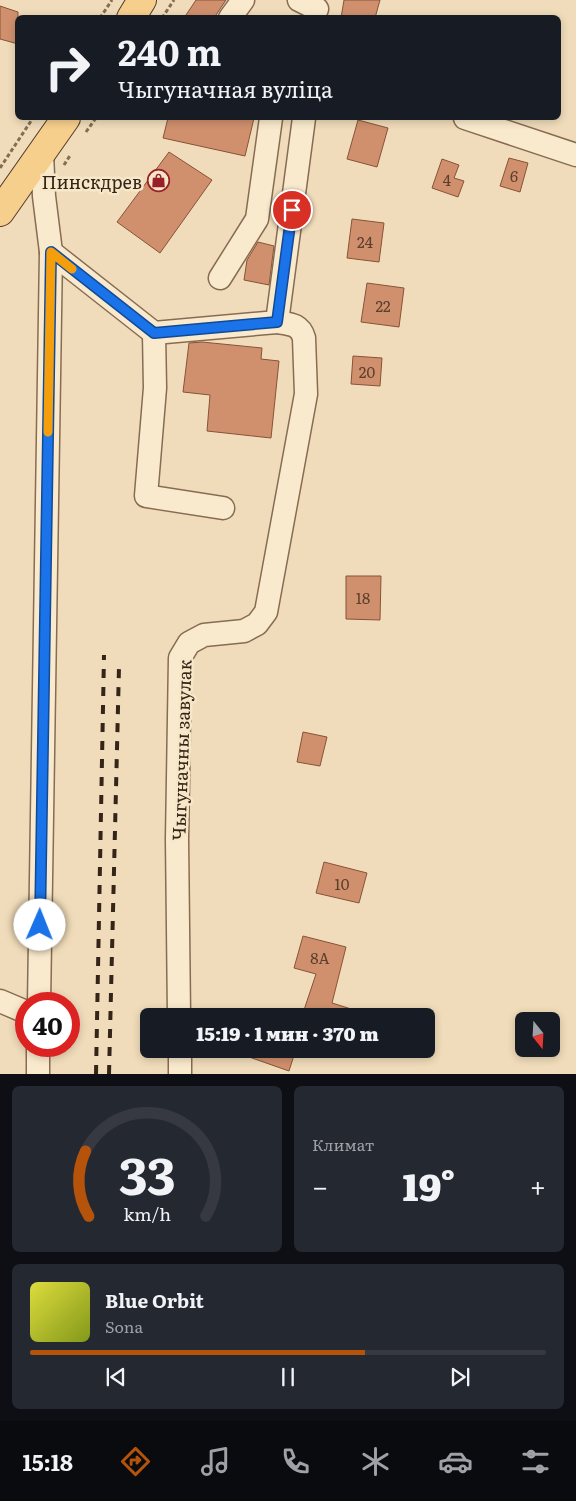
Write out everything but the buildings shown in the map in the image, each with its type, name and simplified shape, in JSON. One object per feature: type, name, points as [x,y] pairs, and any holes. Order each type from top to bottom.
[{"type":"main road","points":[[133,15],[142,0]]},
{"type":"main road","points":[[0,212],[42,154],[75,125]]},
{"type":"street","points":[[232,15],[243,0]]},
{"type":"street","points":[[220,278],[257,219],[271,120]]},
{"type":"street","points":[[51,252],[154,333],[277,322],[304,120]]},
{"type":"street","points":[[471,120],[576,155]]},
{"type":"street","points":[[39,992],[51,252],[44,196],[42,154]]},
{"type":"street","name":"Чыгуначны завулак","points":[[179,1008],[177,839],[180,658],[189,643],[204,635],[244,631],[257,624],[266,612],[306,394],[304,338],[301,330],[295,325],[277,322]]},
{"type":"street","points":[[154,333],[155,388],[146,496],[223,508]]},
{"type":"street","points":[[0,1001],[15,1007]]},
{"type":"street","points":[[38,1057],[38,1074]]},
{"type":"street","points":[[180,1058],[180,1074]]},
{"type":"path","points":[[102,15],[112,0]]},
{"type":"path","points":[[164,15],[174,0]]},
{"type":"path","points":[[0,168],[32,120]]},
{"type":"path","points":[[75,125],[90,120]]},
{"type":"path","points":[[44,196],[75,149]]},
{"type":"railway","points":[[96,1074],[104,655]]},
{"type":"railway","points":[[109,1074],[119,667]]},
{"type":"slow traffic","points":[[48,432],[51,252],[72,269]]},
{"type":"place","name":"Пинскдрев","points":[[158,181]]},
{"type":"route","points":[[40,925],[51,252],[154,333],[277,322],[292,210]]}]
